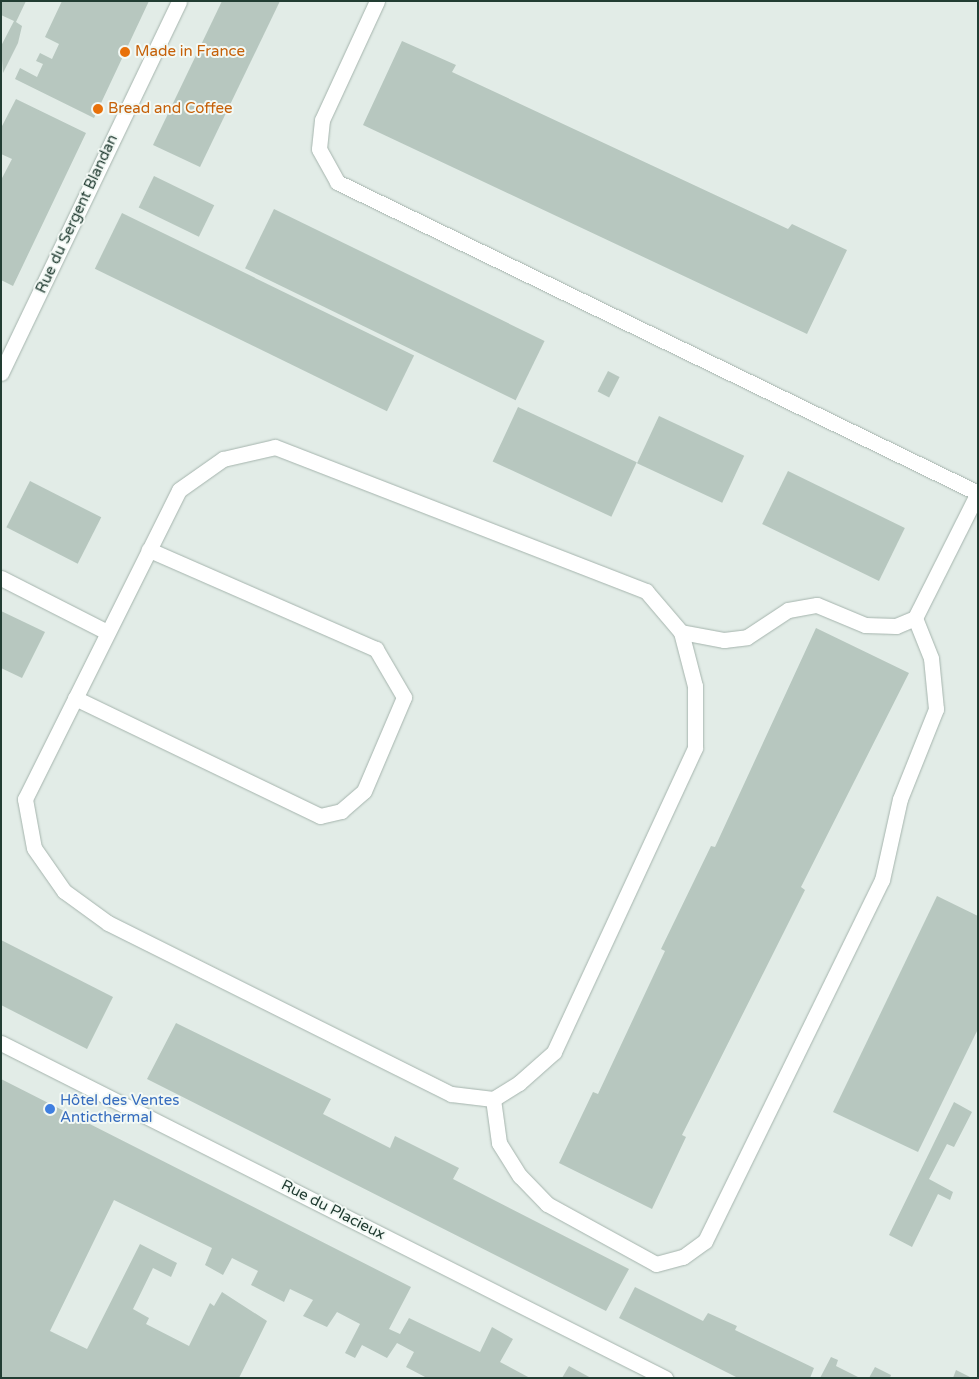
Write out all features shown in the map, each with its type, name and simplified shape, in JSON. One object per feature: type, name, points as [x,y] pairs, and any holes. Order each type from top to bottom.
[{"type":"street","name":"Rue du Sergent Blandan","points":[[1,373],[178,1]]},
{"type":"street","points":[[377,1],[322,120],[319,149],[338,182],[978,493],[915,618],[896,626],[865,625],[817,605],[788,610],[747,637],[724,640],[681,632]]},
{"type":"street","points":[[275,447],[646,591],[681,632],[695,686],[695,748],[554,1052],[519,1083],[493,1099],[451,1094],[108,923],[64,891],[34,848],[25,799],[149,550],[179,490],[223,459],[275,447]]},
{"type":"street","points":[[75,698],[320,816],[342,811],[364,791],[404,697],[376,649],[149,550]]},
{"type":"street","points":[[1,578],[107,632]]},
{"type":"street","points":[[493,1099],[499,1143],[520,1176],[547,1204],[656,1264],[683,1257],[704,1241],[882,880],[900,799],[936,709],[931,658],[915,618]]},
{"type":"street","name":"Rue du Placieux","points":[[1,1043],[665,1378]]},
{"type":"building","points":[[1,1],[26,1],[16,22],[22,26],[18,43],[3,73],[1,46],[14,21],[1,15]]},
{"type":"building","points":[[62,1],[149,1],[94,118],[15,79],[20,68],[37,77],[43,64],[36,61],[40,53],[52,59],[59,44],[45,37]]},
{"type":"building","points":[[222,1],[280,1],[200,167],[153,145]]},
{"type":"building","points":[[402,41],[456,65],[452,72],[788,229],[792,224],[847,250],[807,334],[363,125]]},
{"type":"building","points":[[16,99],[86,133],[13,286],[1,280],[1,180],[12,159],[1,154],[1,128]]},
{"type":"building","points":[[154,176],[214,205],[199,237],[139,207]]},
{"type":"building","points":[[274,209],[545,341],[516,400],[245,268]]},
{"type":"building","points":[[122,213],[414,355],[387,411],[95,269]]},
{"type":"building","points":[[608,371],[620,377],[609,397],[598,391]]},
{"type":"building","points":[[518,407],[637,462],[611,517],[493,461]]},
{"type":"building","points":[[659,416],[744,456],[722,503],[637,463]]},
{"type":"building","points":[[788,471],[905,528],[879,581],[762,524]]},
{"type":"building","points":[[30,481],[101,517],[78,564],[6,527]]},
{"type":"building","points":[[1,611],[45,632],[22,678],[1,668]]},
{"type":"building","points":[[816,628],[909,673],[801,887],[805,890],[682,1135],[686,1137],[652,1209],[559,1163],[593,1092],[598,1094],[665,951],[661,949],[711,846],[715,847]]},
{"type":"building","points":[[937,896],[978,916],[978,1029],[918,1152],[833,1112]]},
{"type":"building","points":[[1,940],[113,997],[87,1049],[1,1005]]},
{"type":"building","points":[[176,1023],[331,1099],[323,1114],[390,1148],[395,1136],[459,1168],[453,1179],[629,1269],[606,1311],[147,1079]]},
{"type":"building","points":[[1,1079],[411,1287],[389,1329],[400,1334],[409,1318],[480,1352],[492,1327],[513,1339],[500,1362],[530,1378],[427,1378],[406,1367],[414,1352],[397,1343],[387,1358],[362,1345],[355,1358],[345,1353],[360,1324],[337,1312],[327,1327],[303,1316],[313,1300],[290,1289],[284,1302],[251,1285],[258,1271],[232,1258],[223,1275],[205,1265],[212,1248],[114,1200],[50,1331],[87,1349],[140,1244],[177,1263],[171,1277],[153,1268],[133,1309],[149,1318],[146,1324],[189,1346],[210,1303],[214,1306],[222,1292],[267,1321],[239,1378],[1,1378]]},
{"type":"building","points":[[954,1102],[972,1112],[954,1147],[947,1144],[929,1179],[953,1192],[950,1200],[938,1194],[912,1247],[889,1235]]},
{"type":"building","points":[[635,1287],[703,1321],[708,1313],[737,1326],[735,1330],[814,1368],[810,1378],[738,1378],[619,1318]]},
{"type":"building","points":[[831,1357],[838,1360],[836,1366],[860,1378],[820,1378]]},
{"type":"building","points":[[569,1366],[591,1378],[562,1378]]},
{"type":"building","points":[[875,1367],[891,1375],[890,1378],[869,1378]]},
{"type":"building","points":[[956,1370],[972,1378],[953,1378]]},
{"type":"place","name":"Made in France","points":[[125,52]]},
{"type":"place","name":"Bread and Coffee","points":[[98,109]]},
{"type":"place","name":"Hôtel des Ventes Anticthermal","points":[[50,1109]]}]
